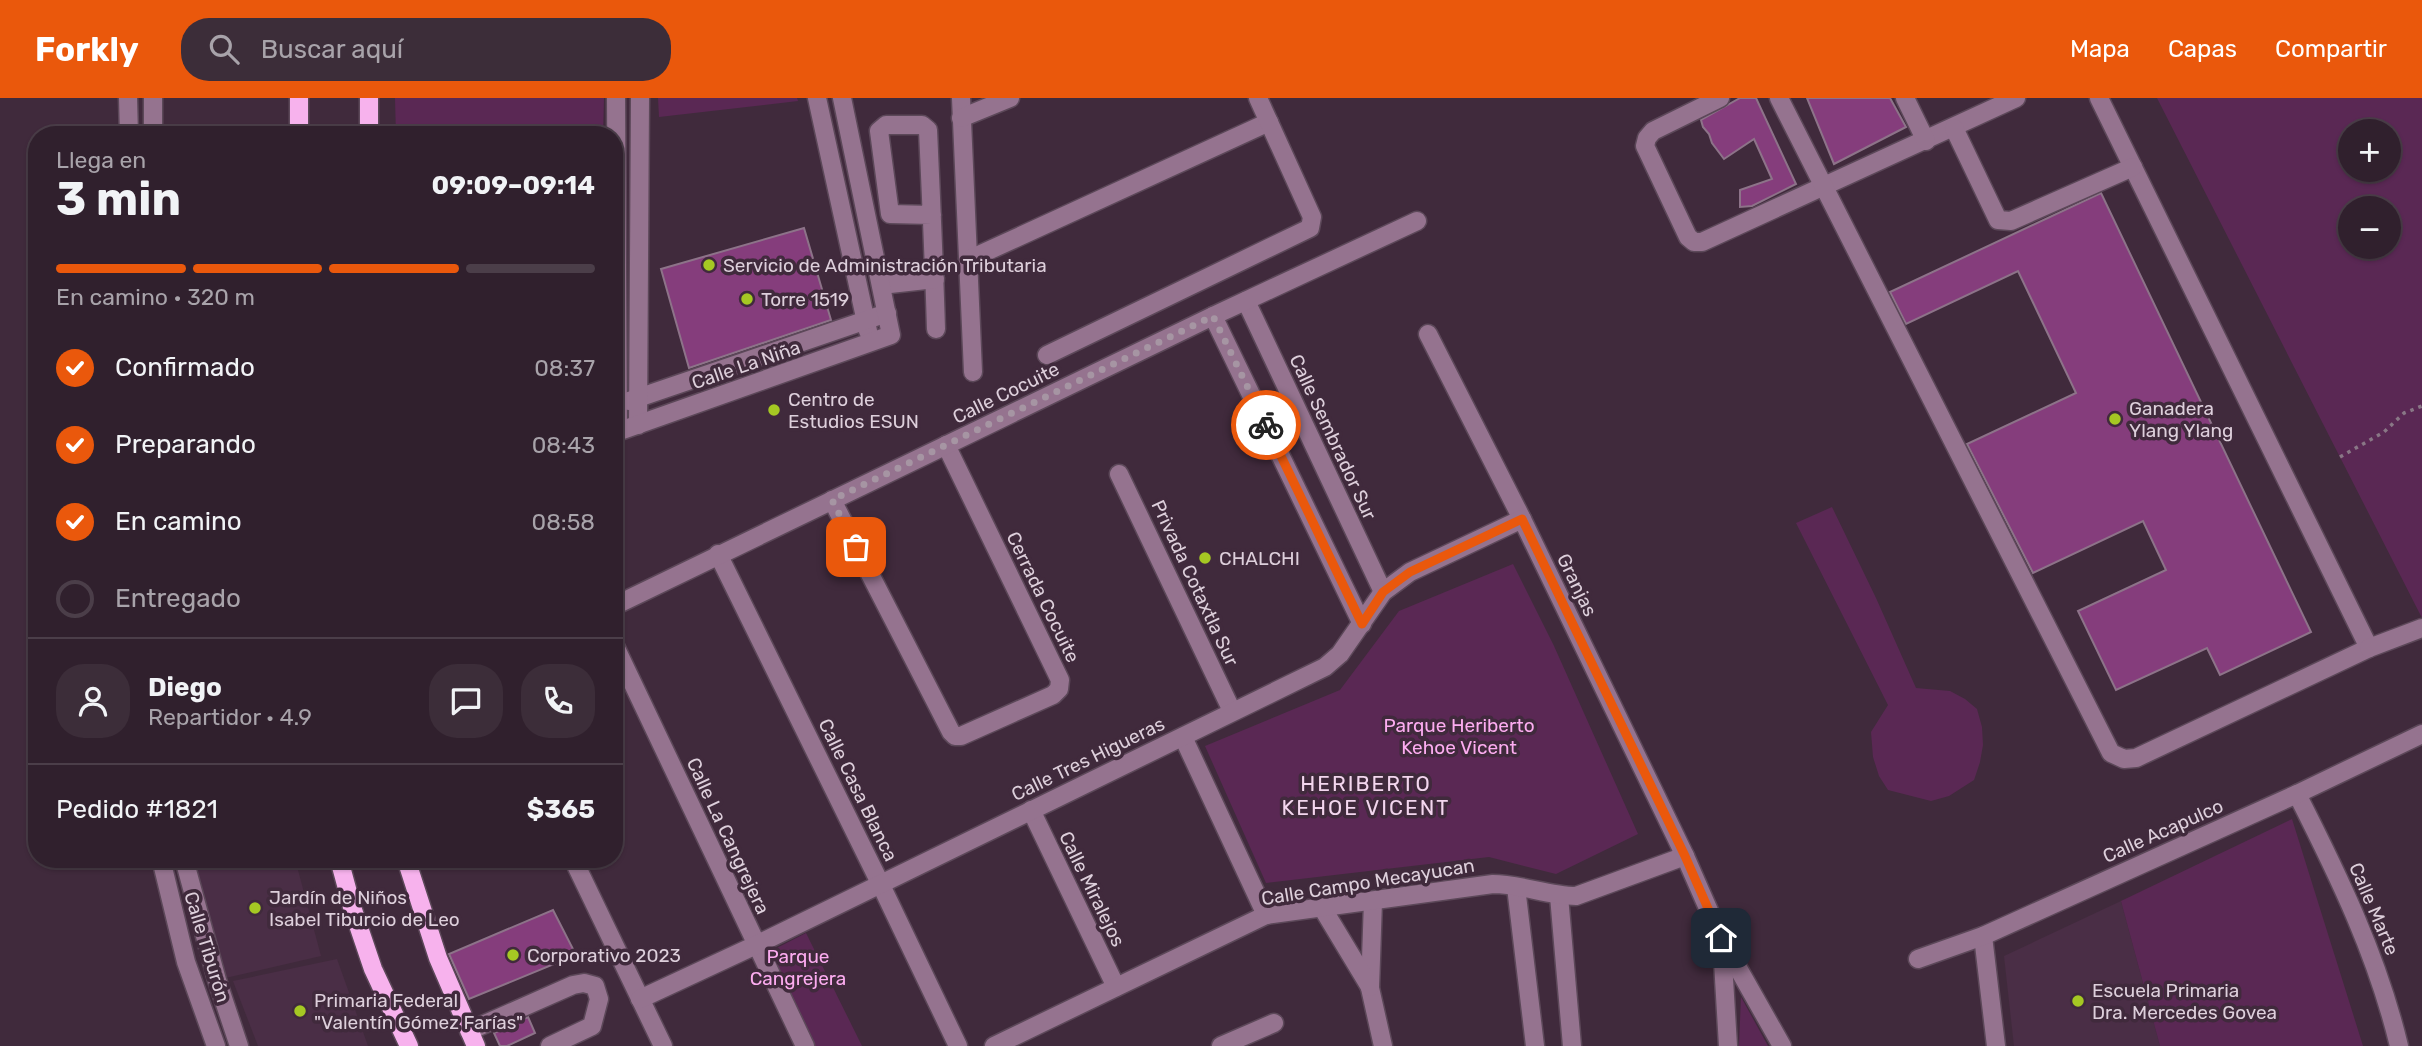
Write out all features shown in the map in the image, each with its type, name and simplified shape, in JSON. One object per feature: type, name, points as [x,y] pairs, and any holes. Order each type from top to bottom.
[{"type":"main road","points":[[299,98],[299,126]]},
{"type":"main road","points":[[369,98],[369,126]]},
{"type":"main road","points":[[342,868],[373,969],[409,1046]]},
{"type":"main road","points":[[409,868],[438,957],[473,1038]]},
{"type":"street","points":[[128,98],[128,126]]},
{"type":"street","points":[[153,98],[153,126]]},
{"type":"street","points":[[616,98],[616,126]]},
{"type":"street","points":[[638,425],[640,98]]},
{"type":"street","points":[[817,98],[871,343]]},
{"type":"street","points":[[842,98],[887,313]]},
{"type":"street","points":[[961,98],[973,372]]},
{"type":"street","points":[[961,118],[1010,98]]},
{"type":"street","points":[[1047,355],[1310,228],[1312,217],[1258,98]]},
{"type":"street","points":[[1720,98],[1653,131],[1645,146],[1688,237],[1694,242],[1702,243],[2015,98]]},
{"type":"street","points":[[1779,98],[2111,753],[2124,759],[2136,758],[2369,648],[2422,628]]},
{"type":"street","points":[[1905,98],[1926,141]]},
{"type":"street","points":[[2099,98],[2369,648]]},
{"type":"street","points":[[968,260],[1269,122]]},
{"type":"street","points":[[932,215],[890,214],[879,131],[881,127],[922,125],[928,130],[932,215],[936,328]]},
{"type":"street","points":[[1954,128],[1998,219],[2004,222],[2133,167]]},
{"type":"street","name":"Calle Cocuite","points":[[623,602],[1213,316],[1417,221]]},
{"type":"street","points":[[881,285],[934,279]]},
{"type":"street","name":"Calle Sembrador Sur","points":[[1246,301],[1383,592]]},
{"type":"street","name":"Calle La Niña","points":[[623,403],[887,313],[891,335],[623,430]]},
{"type":"street","points":[[1213,316],[1362,624]]},
{"type":"street","name":"Granjas","points":[[1428,334],[1522,519],[1685,856],[1721,938]]},
{"type":"street","name":"Cerrada Cocuite","points":[[832,500],[955,736],[961,736],[1054,695],[1059,689],[1060,680],[947,445]]},
{"type":"street","name":"Privada Cotaxtla Sur","points":[[1119,474],[1232,711]]},
{"type":"street","name":"Calle Tres Higueras","points":[[640,999],[1334,662],[1383,592],[1410,572],[1522,519]]},
{"type":"street","name":"Calle Casa Blanca","points":[[718,554],[958,1046]]},
{"type":"street","name":"Calle La Cangrejera","points":[[623,663],[805,1046]]},
{"type":"street","name":"Calle Acapulco","points":[[1918,959],[1983,936],[2297,794],[2422,734]]},
{"type":"street","points":[[1182,737],[1266,915]]},
{"type":"street","name":"Calle Marte","points":[[2297,794],[2346,890],[2373,957],[2399,1046]]},
{"type":"street","name":"Calle Miralejos","points":[[1031,810],[1116,987]]},
{"type":"street","name":"Calle Campo Mecayucan","points":[[994,1046],[1266,915],[1493,884],[1559,896],[1587,893],[1685,856]]},
{"type":"street","name":"Calle Tiburón","points":[[163,868],[186,962],[216,1046]]},
{"type":"street","name":"Calle Tiburón","points":[[186,868],[217,979],[239,1046]]},
{"type":"street","points":[[577,868],[663,1046]]},
{"type":"street","points":[[1516,887],[1535,1046]]},
{"type":"street","points":[[1559,896],[1572,1046]]},
{"type":"street","points":[[1373,901],[1370,988],[1383,1046]]},
{"type":"street","points":[[1324,909],[1370,988]]},
{"type":"street","points":[[1983,936],[1996,1046]]},
{"type":"street","points":[[1721,938],[1728,1046]]},
{"type":"street","points":[[1721,938],[1782,1046]]},
{"type":"street","points":[[473,1038],[573,985],[584,983],[594,986],[600,999],[592,1027],[550,1046]]},
{"type":"street","points":[[1221,1046],[1274,1023]]},
{"type":"path","points":[[2340,457],[2384,432],[2404,414],[2422,406]]},
{"type":"shaded area","name":"Jardín de Niños Isabel Tiburcio de Leo","points":[[192,868],[297,868],[321,956],[221,979]]},
{"type":"shaded area","name":"Escuela Primaria Dra. Mercedes Govea","points":[[2121,901],[2160,1046],[2014,1046],[2004,956]]},
{"type":"shaded area","name":"Primaria Federal \"Valentín Gómez Farías\"","points":[[337,959],[368,1046],[258,1046],[233,981]]},
{"type":"green space","points":[[395,98],[604,98],[603,126],[396,126]]},
{"type":"green space","points":[[658,98],[797,98],[798,101],[659,117]]},
{"type":"green space","points":[[2157,98],[2422,98],[2422,618]]},
{"type":"green space","points":[[1832,507],[1916,688],[1950,691],[1977,709],[1982,727],[1980,762],[1974,780],[1949,796],[1931,801],[1888,790],[1879,776],[1873,757],[1871,732],[1888,705],[1796,523]]},
{"type":"green space","name":"Parque Heriberto Kehoe Vicent","points":[[1513,564],[1554,646],[1638,834],[1556,874],[1489,857],[1266,883],[1205,746],[1340,690],[1399,611]]},
{"type":"green space","points":[[2292,819],[2363,1046],[2160,1046],[2121,901]]},
{"type":"green space","name":"Parque Cangrejera","points":[[806,933],[862,1046],[815,1046],[767,953]]},
{"type":"green space","points":[[1741,997],[1768,1046],[1739,1046]]},
{"type":"building","points":[[1740,98],[1756,98],[1796,184],[1752,206],[1740,207],[1740,190],[1772,179],[1754,139],[1724,159],[1712,143],[1701,120]]},
{"type":"building","points":[[1807,98],[1890,98],[1906,127],[1834,164]]},
{"type":"building","name":"Ganadera Ylang Ylang","points":[[2101,193],[2311,632],[2220,675],[2207,648],[2116,690],[2078,611],[2166,570],[2143,521],[2033,573],[1967,444],[2076,393],[2018,271],[1906,324],[1890,292]]},
{"type":"building","name":"Torre 1519","points":[[804,228],[831,320],[689,368],[661,269]]},
{"type":"building","name":"Corporativo 2023","points":[[553,910],[576,955],[469,999],[449,954]]},
{"type":"building","points":[[528,1017],[535,1033],[507,1046],[500,1046],[494,1033]]},
{"type":"way so far","points":[[856,547],[832,500],[1213,316],[1266,425]]},
{"type":"place","name":"Servicio de Administración Tributaria","points":[[709,265]]},
{"type":"place","name":"Torre 1519","points":[[747,299]]},
{"type":"place","name":"Centro de Estudios ESUN","points":[[774,410]]},
{"type":"place","name":"Ganadera Ylang Ylang","points":[[2115,419]]},
{"type":"place","name":"CHALCHI","points":[[1205,558]]},
{"type":"place","name":"Jardín de Niños Isabel Tiburcio de Leo","points":[[255,908]]},
{"type":"place","name":"Corporativo 2023","points":[[513,955]]},
{"type":"place","name":"Escuela Primaria Dra. Mercedes Govea","points":[[2078,1001]]},
{"type":"place","name":"Primaria Federal \"Valentín Gómez Farías\"","points":[[300,1011]]},
{"type":"district","name":"HERIBERTO KEHOE VICENT","points":[[1366,795]]},
{"type":"route","points":[[1266,425],[1362,624],[1383,592],[1410,572],[1522,519],[1685,856],[1721,938]]}]
